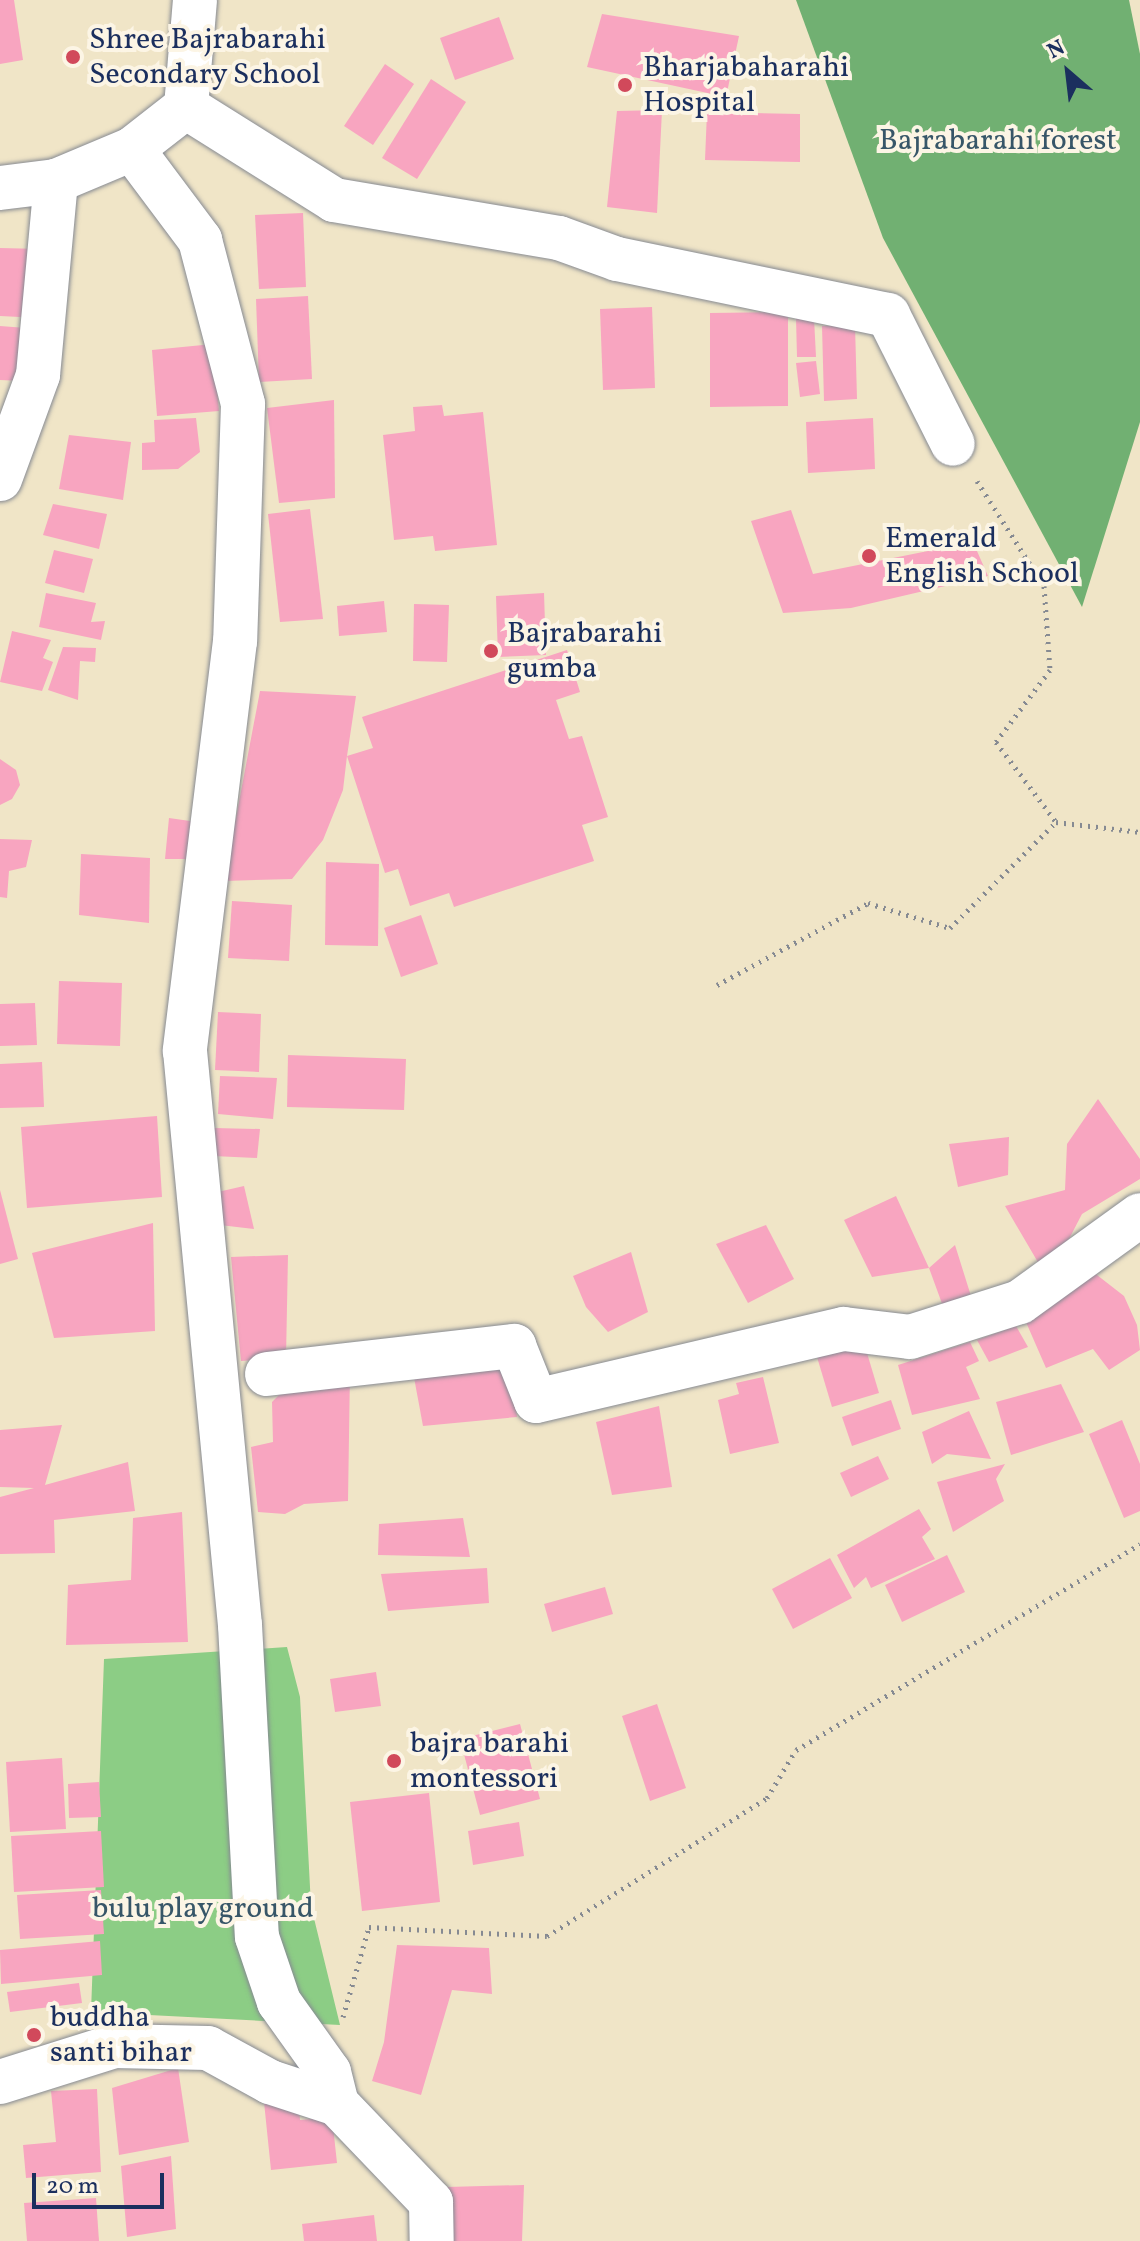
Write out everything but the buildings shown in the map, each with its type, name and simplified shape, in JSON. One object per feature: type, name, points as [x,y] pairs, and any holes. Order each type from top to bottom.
[{"type":"street","points":[[0,188],[56,181],[132,149],[186,107],[195,0]]},
{"type":"street","points":[[186,107],[334,200],[559,238],[617,259],[888,315],[953,444]]},
{"type":"street","points":[[132,149],[200,240],[243,404],[235,641],[185,1051],[240,1625],[257,1937],[279,2002],[333,2088],[431,2202],[432,2241]]},
{"type":"street","points":[[0,479],[38,375],[56,181]]},
{"type":"street","points":[[267,1374],[514,1346],[536,1401],[844,1329],[910,1337],[1020,1302],[1140,1215]]},
{"type":"street","points":[[0,2082],[114,2046],[208,2048],[270,2082],[333,2088]]},
{"type":"path","points":[[953,444],[1044,586],[1050,670],[996,742],[1056,822],[1140,832]]},
{"type":"path","points":[[717,985],[868,903],[950,928],[1056,822]]},
{"type":"path","points":[[333,2088],[369,1927],[547,1936],[767,1798],[796,1750],[1140,1544]]},
{"type":"green space","name":"Bajrabarahi forest","points":[[796,0],[1129,0],[1140,54],[1140,422],[1082,607],[883,238]]},
{"type":"green space","name":"bulu play ground","points":[[287,1647],[300,1697],[311,1906],[340,2025],[91,2012],[104,1659]]},
{"type":"place","name":"Shree Bajrabarahi Secondary School","points":[[73,57]]},
{"type":"place","name":"Bharjabaharahi Hospital","points":[[625,85]]},
{"type":"place","name":"Emerald English School","points":[[869,556]]},
{"type":"place","name":"Bajrabarahi gumba","points":[[491,651]]},
{"type":"place","name":"bajra barahi montessori","points":[[394,1761]]},
{"type":"place","name":"buddha santi bihar","points":[[34,2035]]}]
